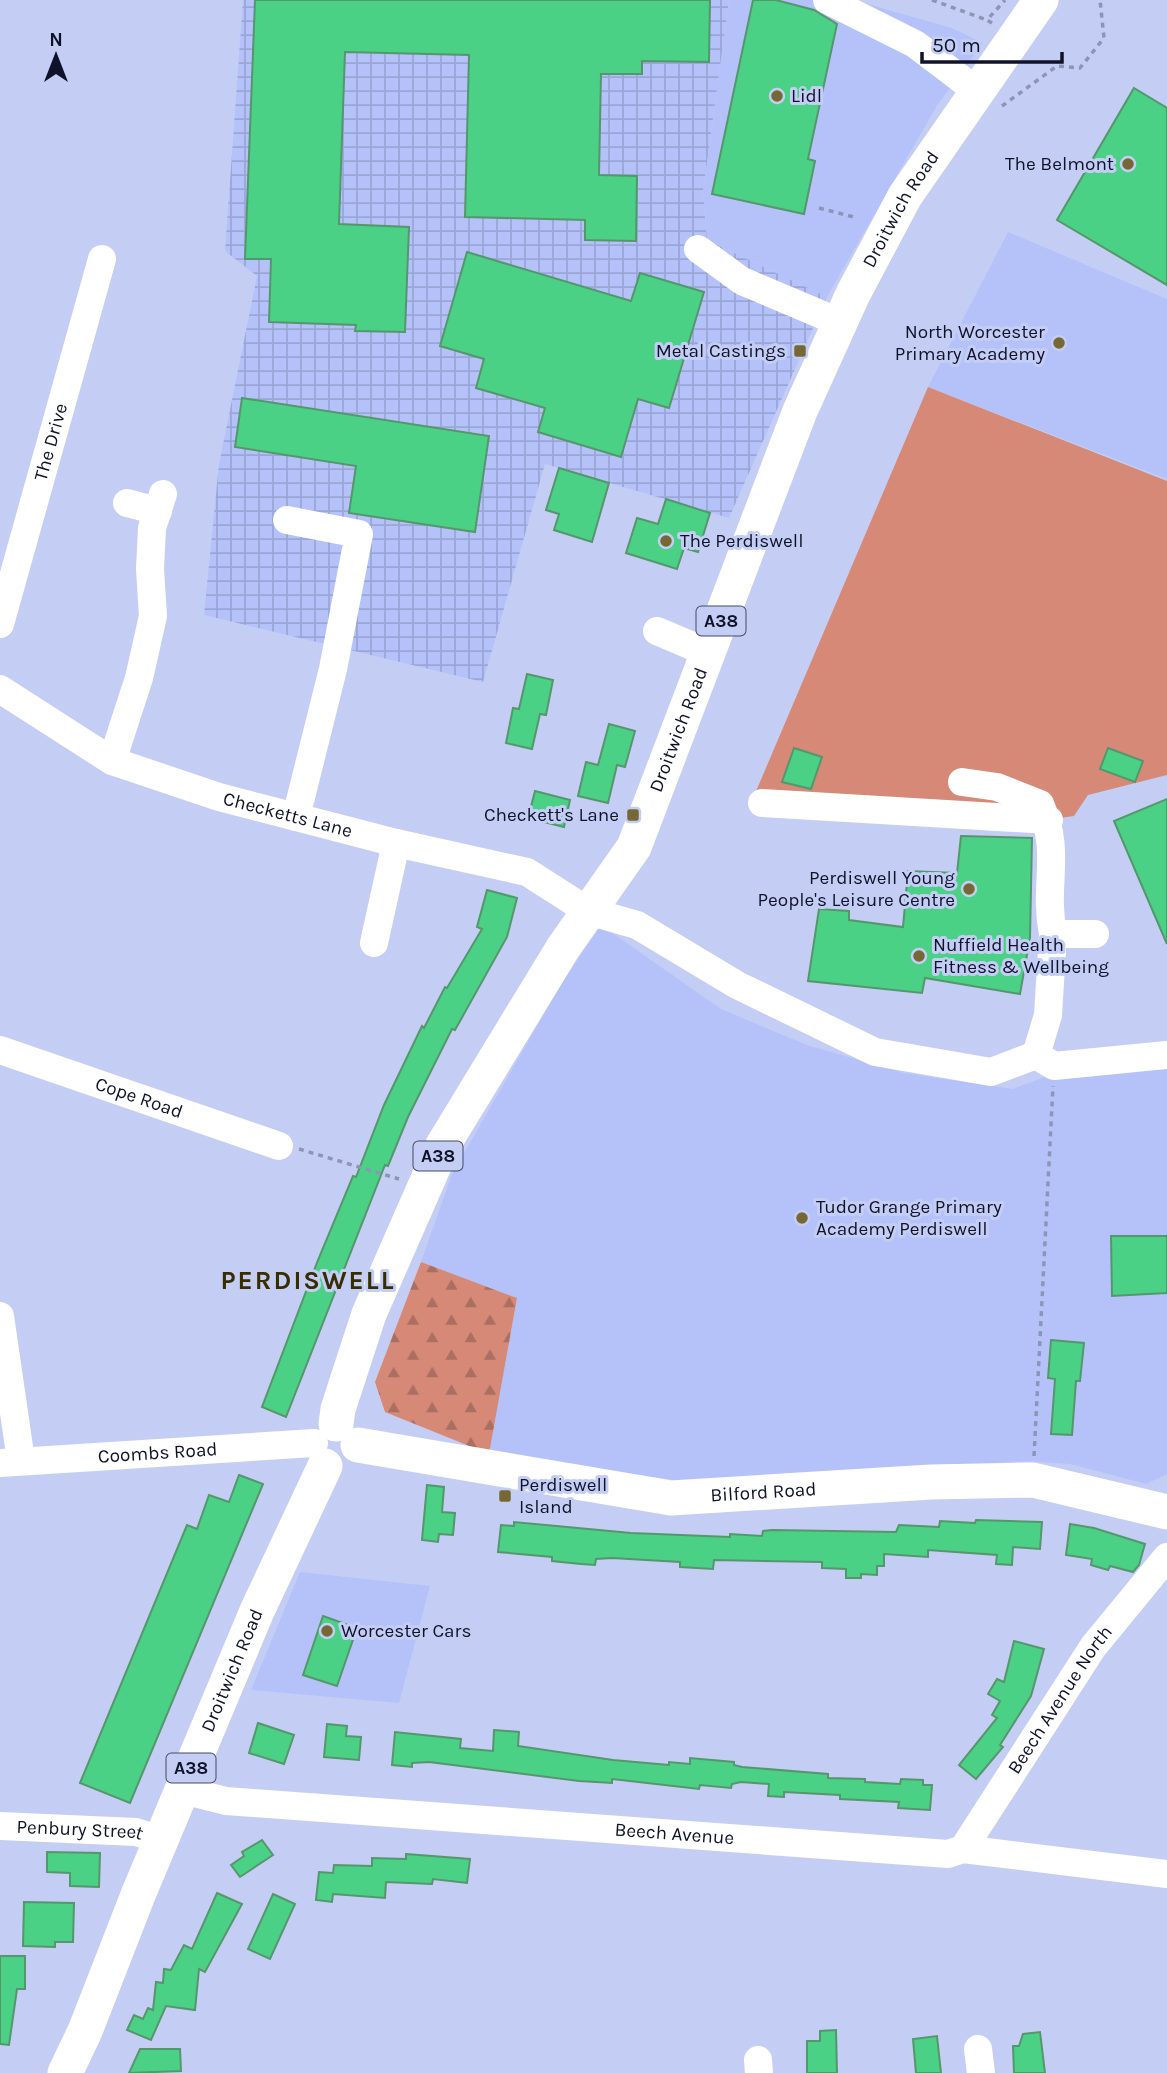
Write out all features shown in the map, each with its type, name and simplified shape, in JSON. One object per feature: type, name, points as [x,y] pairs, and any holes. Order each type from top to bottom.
[{"type":"main road","name":"Droitwich Road","points":[[65,2073],[85,2031],[257,1611],[333,1444],[338,1409],[369,1314],[443,1145],[588,911],[634,847],[800,411],[839,322],[905,197],[986,101],[1041,0]]},
{"type":"main road","name":"Bilford Road","points":[[333,1444],[671,1498],[931,1482],[1033,1480],[1167,1511]]},
{"type":"street","points":[[827,0],[915,44],[986,101]]},
{"type":"street","points":[[698,249],[741,281],[839,322]]},
{"type":"street","name":"The Drive","points":[[0,624],[102,259]]},
{"type":"street","points":[[112,761],[139,678],[153,616],[150,569],[152,528],[160,503],[127,503]]},
{"type":"street","points":[[287,520],[359,534],[333,668],[296,817]]},
{"type":"street","points":[[657,631],[709,653]]},
{"type":"street","name":"Checketts Lane","points":[[0,689],[112,761],[219,797],[396,843],[527,872],[588,911],[637,925],[737,985],[875,1052],[991,1072],[1045,1061],[1167,1055]]},
{"type":"street","points":[[962,782],[997,787],[1040,804],[1049,820],[1054,848],[1048,907],[1053,934],[1045,1061]]},
{"type":"street","points":[[762,803],[1049,820]]},
{"type":"street","points":[[374,943],[396,843]]},
{"type":"street","points":[[1053,934],[1095,934]]},
{"type":"street","name":"Cope Road","points":[[0,1050],[279,1146]]},
{"type":"street","points":[[0,1316],[11,1462]]},
{"type":"street","name":"Coombs Road","points":[[11,1462],[333,1444]]},
{"type":"street","name":"Beech Avenue North","points":[[963,1849],[1093,1647],[1167,1557]]},
{"type":"street","name":"Beech Avenue","points":[[182,1790],[226,1801],[948,1854],[963,1849],[1167,1874]]},
{"type":"street","name":"Penbury Street","points":[[0,1826],[136,1832],[161,1840]]},
{"type":"path","points":[[932,0],[987,20]]},
{"type":"path","points":[[986,101],[1057,66],[1080,68],[1104,38],[1100,0]]},
{"type":"path","points":[[819,208],[854,217]]},
{"type":"path","points":[[1033,1480],[1045,1061]]},
{"type":"path","points":[[279,1146],[424,1187]]},
{"type":"shaded area","points":[[243,0],[729,0],[703,192],[707,240],[827,297],[729,518],[545,464],[483,682],[204,615],[219,464],[257,276],[225,251]]},
{"type":"shaded area","points":[[729,0],[853,0],[952,28],[983,43],[938,104],[827,297],[707,240],[703,192]]},
{"type":"shaded area","name":"North Worcester Primary Academy","points":[[1008,232],[1167,299],[1167,479],[928,387]]},
{"type":"shaded area","name":"Tudor Grange Primary Academy Perdiswell","points":[[601,925],[721,1009],[807,1045],[904,1073],[1013,1089],[1050,1075],[1167,1064],[1167,1474],[1146,1484],[1070,1464],[1026,1461],[739,1480],[674,1480],[489,1454],[517,1298],[421,1262],[452,1174],[560,986]]},
{"type":"shaded area","points":[[300,1572],[430,1586],[399,1703],[251,1690]]},
{"type":"green space","points":[[928,387],[1167,481],[1167,775],[1088,795],[1074,816],[1060,818],[754,796]]},
{"type":"green space","points":[[421,1262],[517,1298],[489,1454],[385,1412],[375,1382]]},
{"type":"building","points":[[255,0],[710,0],[709,62],[642,61],[642,74],[601,74],[599,175],[637,176],[636,241],[585,240],[585,220],[465,217],[469,55],[345,52],[339,224],[409,227],[405,332],[355,331],[356,325],[269,322],[271,259],[245,259]]},
{"type":"building","name":"Lidl","points":[[753,0],[776,0],[814,10],[837,24],[808,159],[815,161],[804,214],[712,194]]},
{"type":"building","name":"The Belmont","points":[[1134,88],[1167,108],[1167,285],[1057,220]]},
{"type":"building","points":[[467,252],[631,301],[640,273],[704,292],[669,408],[638,399],[621,457],[538,432],[545,408],[476,388],[484,359],[440,346]]},
{"type":"building","points":[[242,398],[489,436],[475,532],[349,513],[356,466],[235,447]]},
{"type":"building","points":[[559,468],[609,483],[592,542],[554,530],[559,514],[546,510]]},
{"type":"building","points":[[666,499],[710,513],[698,552],[684,548],[677,569],[626,553],[637,518],[658,524]]},
{"type":"building","points":[[527,674],[553,680],[546,715],[540,714],[532,749],[506,743],[513,708],[519,709]]},
{"type":"building","points":[[609,724],[635,731],[625,767],[617,765],[608,803],[578,796],[586,762],[598,765]]},
{"type":"building","points":[[794,748],[822,757],[811,789],[782,782]]},
{"type":"building","points":[[1108,748],[1143,761],[1135,782],[1100,769]]},
{"type":"building","points":[[535,791],[570,800],[564,827],[528,818]]},
{"type":"building","points":[[1167,799],[1167,944],[1114,821]]},
{"type":"building","points":[[961,836],[1032,838],[1030,938],[1020,994],[925,978],[922,993],[808,981],[819,909],[849,911],[849,920],[903,927],[908,871],[957,873]]},
{"type":"building","points":[[487,890],[517,898],[507,937],[455,1030],[452,1029],[408,1117],[388,1166],[385,1165],[286,1417],[262,1407],[318,1260],[353,1176],[356,1177],[384,1105],[422,1026],[424,1028],[445,987],[447,988],[482,929],[477,927]]},
{"type":"building","points":[[1111,1236],[1167,1236],[1167,1293],[1112,1296]]},
{"type":"building","points":[[1051,1340],[1084,1343],[1080,1381],[1076,1381],[1072,1435],[1051,1434],[1055,1379],[1048,1378]]},
{"type":"building","points":[[239,1475],[263,1484],[130,1803],[80,1783],[187,1525],[197,1529],[209,1495],[229,1502]]},
{"type":"building","points":[[427,1485],[444,1487],[442,1512],[455,1513],[453,1535],[439,1534],[438,1542],[422,1540]]},
{"type":"building","points":[[976,1520],[1042,1522],[1040,1549],[1013,1547],[1012,1565],[996,1564],[997,1555],[928,1550],[928,1557],[884,1554],[884,1566],[877,1566],[877,1575],[861,1574],[861,1578],[846,1578],[846,1569],[822,1568],[822,1562],[714,1560],[713,1569],[680,1567],[680,1562],[612,1558],[596,1559],[595,1565],[581,1564],[552,1561],[552,1557],[498,1552],[501,1525],[514,1526],[514,1522],[631,1533],[730,1537],[730,1534],[762,1536],[763,1531],[772,1530],[896,1532],[899,1525],[939,1527],[940,1521],[975,1523]]},
{"type":"building","points":[[1070,1524],[1094,1528],[1145,1544],[1139,1565],[1133,1572],[1110,1566],[1108,1570],[1091,1565],[1092,1559],[1066,1555]]},
{"type":"building","points":[[323,1616],[357,1628],[337,1686],[303,1675]]},
{"type":"building","points":[[1014,1641],[1044,1649],[1031,1696],[1000,1745],[1003,1747],[976,1779],[959,1765],[997,1718],[992,1715],[1000,1701],[988,1694],[997,1679],[1004,1682]]},
{"type":"building","points":[[258,1723],[294,1735],[284,1764],[249,1753]]},
{"type":"building","points":[[327,1724],[347,1726],[346,1736],[361,1737],[359,1760],[324,1757]]},
{"type":"building","points":[[494,1730],[519,1732],[518,1746],[613,1760],[669,1765],[669,1762],[690,1764],[690,1758],[734,1762],[734,1765],[742,1767],[828,1774],[828,1778],[865,1779],[865,1782],[900,1784],[901,1779],[923,1780],[923,1785],[932,1785],[930,1810],[898,1808],[899,1802],[840,1799],[840,1795],[784,1792],[784,1797],[768,1796],[769,1784],[741,1782],[732,1784],[731,1788],[700,1785],[699,1789],[612,1779],[612,1783],[579,1781],[429,1762],[412,1763],[412,1767],[392,1765],[395,1732],[461,1739],[460,1748],[493,1751]]},
{"type":"building","points":[[262,1840],[273,1855],[240,1877],[231,1865],[244,1856],[242,1852]]},
{"type":"building","points":[[47,1852],[100,1853],[99,1887],[70,1886],[70,1873],[47,1872]]},
{"type":"building","points":[[406,1854],[470,1859],[467,1883],[433,1879],[432,1884],[386,1882],[385,1898],[333,1894],[332,1902],[316,1900],[319,1872],[333,1873],[334,1865],[372,1866],[372,1858],[406,1859]]},
{"type":"building","points":[[217,1893],[242,1904],[205,1972],[199,1969],[195,2010],[166,2006],[151,2040],[127,2030],[134,2015],[143,2019],[148,2008],[153,2010],[156,1982],[163,1983],[164,1969],[171,1970],[184,1945],[192,1949]]},
{"type":"building","points":[[273,1894],[295,1904],[270,1959],[248,1949]]},
{"type":"building","points":[[24,1902],[74,1903],[73,1942],[55,1942],[55,1947],[23,1946]]},
{"type":"building","points":[[0,1956],[25,1956],[25,1989],[17,1989],[9,2045],[0,2044]]},
{"type":"building","points":[[836,2030],[837,2073],[807,2073],[807,2041],[820,2041],[820,2031]]},
{"type":"building","points":[[1040,2032],[1045,2073],[1014,2073],[1013,2046],[1019,2046],[1023,2034]]},
{"type":"building","points":[[937,2036],[941,2073],[916,2073],[913,2039]]},
{"type":"building","points":[[140,2049],[180,2049],[181,2071],[129,2073]]},
{"type":"place","name":"Lidl","points":[[777,96]]},
{"type":"place","name":"The Belmont","points":[[1128,164]]},
{"type":"place","name":"North Worcester Primary Academy","points":[[1059,343]]},
{"type":"place","name":"Metal Castings","points":[[800,351]]},
{"type":"place","name":"The Perdiswell","points":[[666,541]]},
{"type":"place","name":"Checkett's Lane","points":[[633,815]]},
{"type":"place","name":"Perdiswell Young People's Leisure Centre","points":[[969,889]]},
{"type":"place","name":"Nuffield Health Fitness & Wellbeing","points":[[919,956]]},
{"type":"place","name":"Tudor Grange Primary Academy Perdiswell","points":[[802,1218]]},
{"type":"place","name":"Perdiswell Island","points":[[505,1496]]},
{"type":"place","name":"Worcester Cars","points":[[327,1631]]},
{"type":"district","name":"PERDISWELL","points":[[308,1280]]}]
